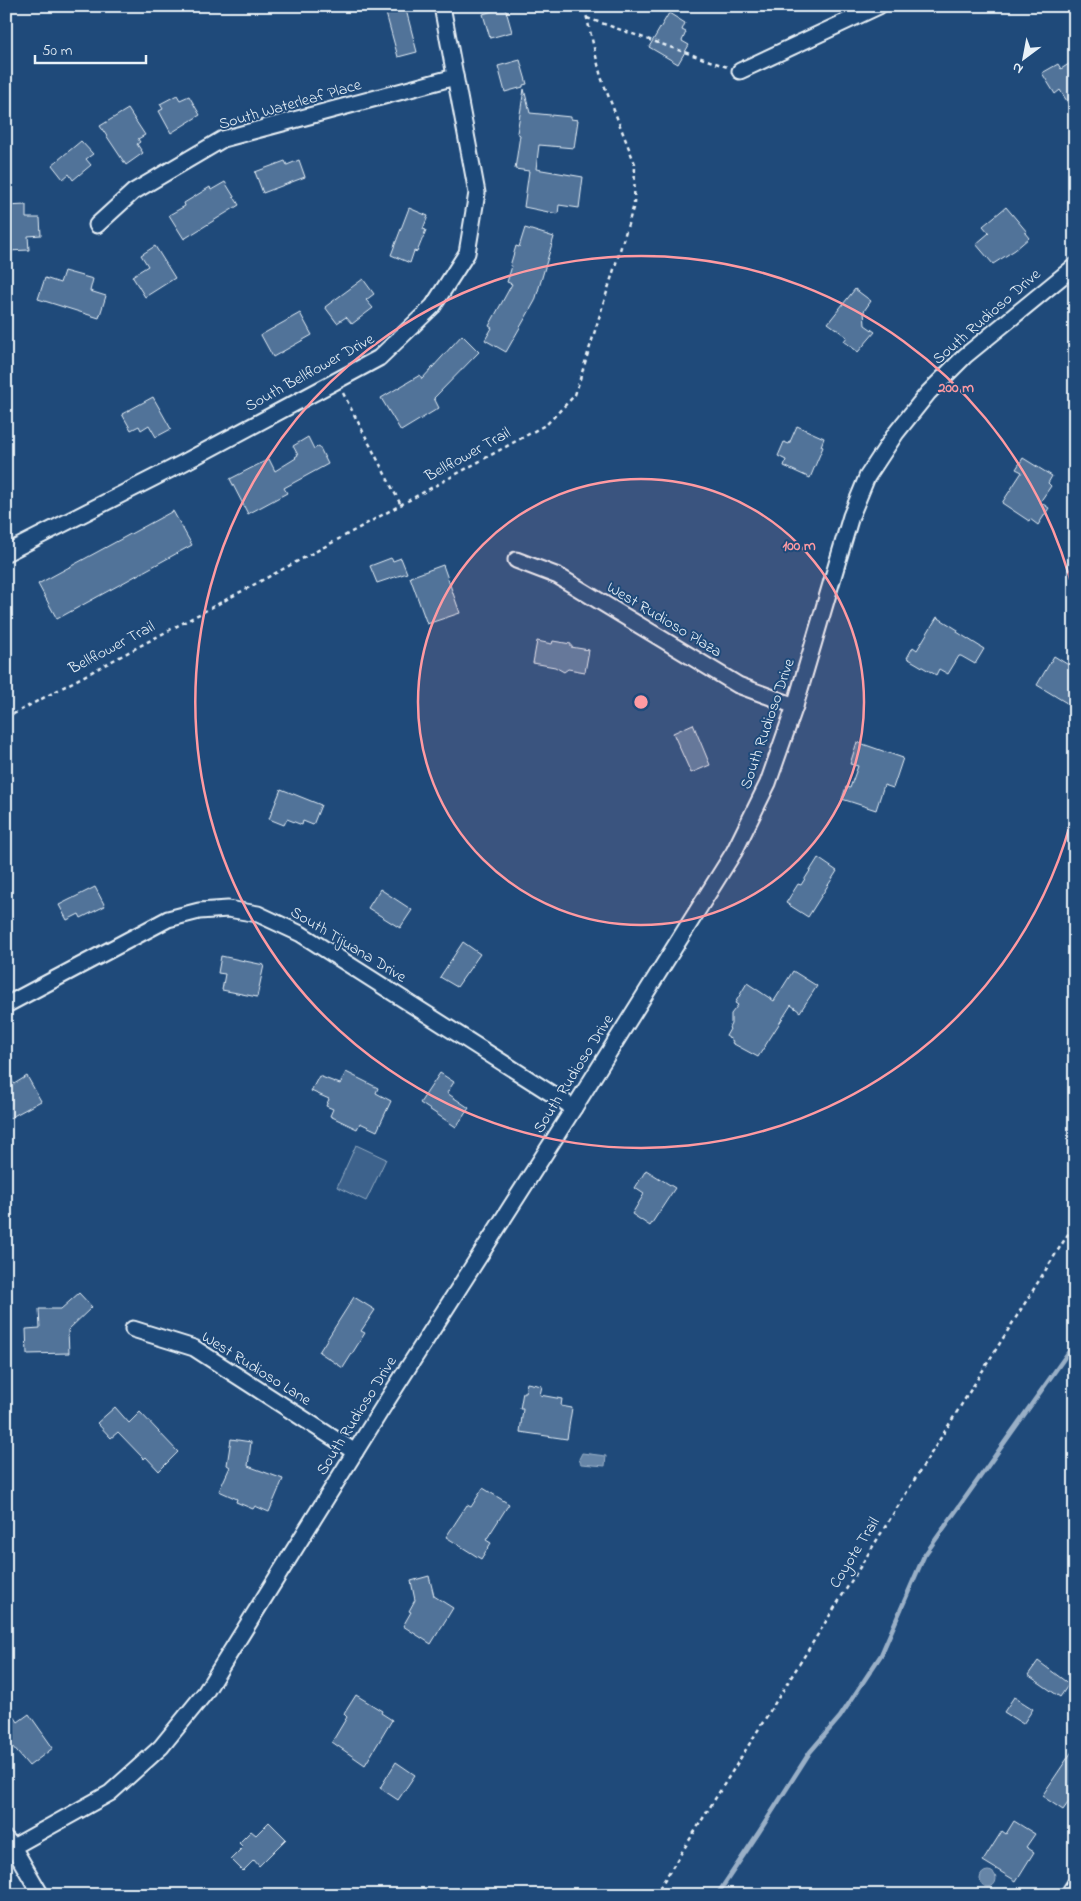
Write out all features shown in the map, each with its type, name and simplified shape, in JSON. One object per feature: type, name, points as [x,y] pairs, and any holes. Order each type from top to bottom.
[{"type":"street","name":"South Bellflower Drive","points":[[6,553],[181,464],[379,358],[433,306],[467,253],[476,194],[442,6]]},
{"type":"street","points":[[740,71],[879,6]]},
{"type":"street","name":"South Waterleaf Place","points":[[97,225],[133,192],[223,140],[455,77]]},
{"type":"street","name":"South Rudioso Drive","points":[[10,1843],[110,1793],[161,1747],[205,1693],[734,852],[768,783],[795,706],[851,516],[867,477],[896,433],[946,374],[965,356],[1075,266]]},
{"type":"street","name":"West Rudioso Plaza","points":[[516,560],[558,576],[738,685],[795,706]]},
{"type":"street","name":"South Tijuana Drive","points":[[6,1006],[168,919],[199,911],[228,909],[258,914],[301,934],[574,1108]]},
{"type":"street","name":"West Rudioso Lane","points":[[133,1329],[194,1348],[355,1452]]},
{"type":"street","points":[[10,1843],[41,1895]]},
{"type":"street","points":[[1068,1895],[1075,1884]]},
{"type":"path","name":"Bellflower Trail","points":[[6,718],[547,424],[575,396],[634,205],[635,164],[601,77],[584,6]]},
{"type":"path","points":[[587,18],[740,71]]},
{"type":"path","points":[[337,381],[401,505]]},
{"type":"path","name":"Coyote Trail","points":[[655,1895],[1075,1223]]},
{"type":"shaded area","points":[[356,1145],[386,1159],[366,1201],[337,1187]]},
{"type":"shaded area","points":[[582,1453],[606,1456],[605,1466],[581,1464],[579,1459]]},
{"type":"shaded area","points":[[985,1871],[991,1871],[996,1876],[994,1885],[985,1887],[980,1882],[980,1876]]},
{"type":"building","points":[[384,6],[405,6],[417,52],[398,57]]},
{"type":"building","points":[[505,7],[512,32],[490,38],[483,14]]},
{"type":"building","points":[[669,13],[685,23],[682,30],[686,32],[682,41],[689,45],[678,64],[649,47]]},
{"type":"building","points":[[520,60],[527,84],[505,92],[498,66]]},
{"type":"building","points":[[1075,60],[1075,114],[1060,90],[1055,94],[1042,73],[1058,64],[1061,69]]},
{"type":"building","points":[[524,89],[530,113],[571,117],[571,119],[578,120],[574,148],[539,145],[536,169],[583,177],[579,208],[559,205],[558,214],[524,207],[529,171],[515,169],[520,135],[517,133]]},
{"type":"building","points":[[177,95],[180,100],[189,96],[200,115],[171,133],[159,111],[163,109],[160,104]]},
{"type":"building","points":[[128,109],[145,135],[138,139],[140,142],[137,144],[143,153],[126,165],[100,126]]},
{"type":"building","points":[[81,141],[93,154],[86,159],[91,165],[73,180],[69,174],[63,179],[52,165]]},
{"type":"building","points":[[299,160],[305,177],[263,193],[255,172],[285,161],[287,165]]},
{"type":"building","points":[[225,182],[239,205],[184,239],[169,215],[185,206],[184,203],[210,187],[211,190]]},
{"type":"building","points":[[26,205],[26,218],[40,218],[41,235],[28,236],[29,250],[7,251],[6,206]]},
{"type":"building","points":[[1006,207],[1027,232],[1025,233],[1029,238],[1015,250],[993,264],[976,244],[989,233],[983,226]]},
{"type":"building","points":[[409,208],[428,216],[423,229],[426,230],[417,252],[414,251],[410,263],[391,255]]},
{"type":"building","points":[[525,228],[554,237],[535,301],[506,352],[485,340],[492,328],[489,326],[512,284],[507,282],[512,266],[510,266],[516,246],[519,247]]},
{"type":"building","points":[[155,246],[175,278],[145,297],[132,276],[148,266],[141,255]]},
{"type":"building","points":[[64,271],[93,279],[90,291],[106,296],[99,318],[38,299],[45,278],[60,283]]},
{"type":"building","points":[[363,279],[374,294],[366,300],[373,308],[352,324],[346,317],[337,323],[325,307]]},
{"type":"building","points":[[855,289],[871,301],[864,311],[865,325],[875,332],[858,352],[844,341],[847,337],[828,323]]},
{"type":"building","points":[[300,313],[312,335],[273,357],[261,335]]},
{"type":"building","points":[[462,335],[479,352],[434,398],[439,408],[401,431],[381,398],[420,375],[422,379]]},
{"type":"building","points":[[153,397],[171,429],[156,437],[149,425],[141,430],[139,426],[131,430],[122,414]]},
{"type":"building","points":[[797,426],[824,438],[821,446],[823,447],[810,478],[784,466],[786,460],[778,456],[784,442],[789,444]]},
{"type":"building","points":[[308,437],[314,449],[319,446],[328,464],[284,488],[287,493],[248,514],[230,479],[269,459],[275,471],[296,458],[298,455],[293,446]]},
{"type":"building","points":[[1023,458],[1052,476],[1048,483],[1051,486],[1040,502],[1049,508],[1038,525],[1002,503],[1022,472],[1016,469]]},
{"type":"building","points":[[173,511],[192,545],[57,619],[38,584]]},
{"type":"building","points":[[391,558],[393,561],[401,558],[407,573],[377,583],[370,566]]},
{"type":"building","points":[[443,565],[460,613],[427,624],[410,577]]},
{"type":"building","points":[[937,617],[984,649],[975,664],[959,656],[948,674],[939,669],[936,675],[907,658],[913,647],[917,650]]},
{"type":"building","points":[[537,641],[552,644],[553,641],[571,644],[571,647],[589,650],[585,672],[568,669],[564,672],[555,667],[533,663]]},
{"type":"building","points":[[1054,656],[1075,669],[1075,708],[1037,685]]},
{"type":"building","points":[[693,724],[710,765],[691,773],[673,733]]},
{"type":"building","points":[[857,742],[903,758],[893,788],[884,785],[876,810],[842,799],[846,787],[850,788],[858,766],[850,764]]},
{"type":"building","points":[[281,789],[321,805],[313,825],[303,821],[302,825],[287,819],[284,825],[269,819]]},
{"type":"building","points":[[818,858],[837,871],[808,917],[786,903],[798,884],[801,885]]},
{"type":"building","points":[[95,887],[105,906],[81,918],[79,914],[67,920],[59,905]]},
{"type":"building","points":[[380,889],[412,910],[400,928],[368,908]]},
{"type":"building","points":[[463,942],[480,954],[457,987],[440,977]]},
{"type":"building","points":[[221,956],[264,965],[257,997],[222,990],[225,974],[218,973]]},
{"type":"building","points":[[793,971],[817,986],[800,1012],[791,1005],[758,1057],[732,1043],[733,1041],[726,1036],[730,1029],[731,1014],[738,1005],[735,1003],[747,983],[774,1001]]},
{"type":"building","points":[[6,1069],[14,1084],[27,1076],[41,1101],[6,1120]]},
{"type":"building","points":[[346,1072],[378,1088],[376,1093],[391,1101],[377,1131],[360,1123],[357,1129],[330,1116],[333,1109],[326,1106],[329,1099],[311,1091],[319,1076],[340,1084]]},
{"type":"building","points":[[440,1073],[454,1082],[447,1093],[469,1108],[456,1127],[420,1103]]},
{"type":"building","points":[[646,1170],[675,1188],[650,1226],[632,1214],[644,1194],[635,1188]]},
{"type":"building","points":[[79,1293],[92,1307],[68,1330],[69,1353],[27,1354],[26,1329],[40,1328],[39,1309],[61,1309]]},
{"type":"building","points":[[354,1297],[375,1310],[361,1331],[365,1333],[343,1368],[319,1352]]},
{"type":"building","points":[[527,1383],[542,1386],[540,1395],[562,1399],[561,1406],[572,1408],[567,1439],[520,1432],[523,1409],[520,1409],[523,1392],[525,1392]]},
{"type":"building","points":[[115,1407],[129,1423],[140,1412],[178,1452],[159,1471],[146,1457],[144,1459],[118,1432],[111,1438],[97,1423]]},
{"type":"building","points":[[231,1439],[251,1442],[248,1466],[283,1479],[269,1512],[255,1506],[253,1509],[236,1502],[237,1499],[219,1491],[230,1467],[227,1465]]},
{"type":"building","points":[[483,1488],[509,1504],[486,1540],[491,1543],[481,1559],[446,1537],[467,1505],[471,1507]]},
{"type":"building","points":[[429,1576],[434,1596],[453,1608],[431,1644],[403,1626],[415,1600],[411,1581]]},
{"type":"building","points":[[1038,1661],[1069,1684],[1060,1697],[1028,1675]]},
{"type":"building","points":[[356,1695],[382,1711],[381,1713],[392,1720],[365,1765],[332,1742],[347,1717],[344,1714]]},
{"type":"building","points":[[1014,1697],[1033,1709],[1023,1724],[1004,1712]]},
{"type":"building","points":[[29,1714],[53,1748],[29,1766],[6,1739],[6,1721],[14,1716],[18,1722]]},
{"type":"building","points":[[1075,1747],[1075,1793],[1063,1810],[1042,1796]]},
{"type":"building","points":[[396,1762],[415,1775],[398,1800],[380,1788]]},
{"type":"building","points":[[1014,1821],[1035,1834],[1026,1847],[1034,1852],[1016,1881],[983,1861],[1002,1831],[1006,1834]]},
{"type":"building","points":[[269,1822],[286,1839],[259,1866],[254,1860],[243,1871],[231,1859],[243,1847],[239,1843],[251,1831],[256,1835]]},
{"type":"waterway","points":[[717,1895],[810,1752],[840,1717],[881,1655],[924,1556],[1075,1343]]}]
